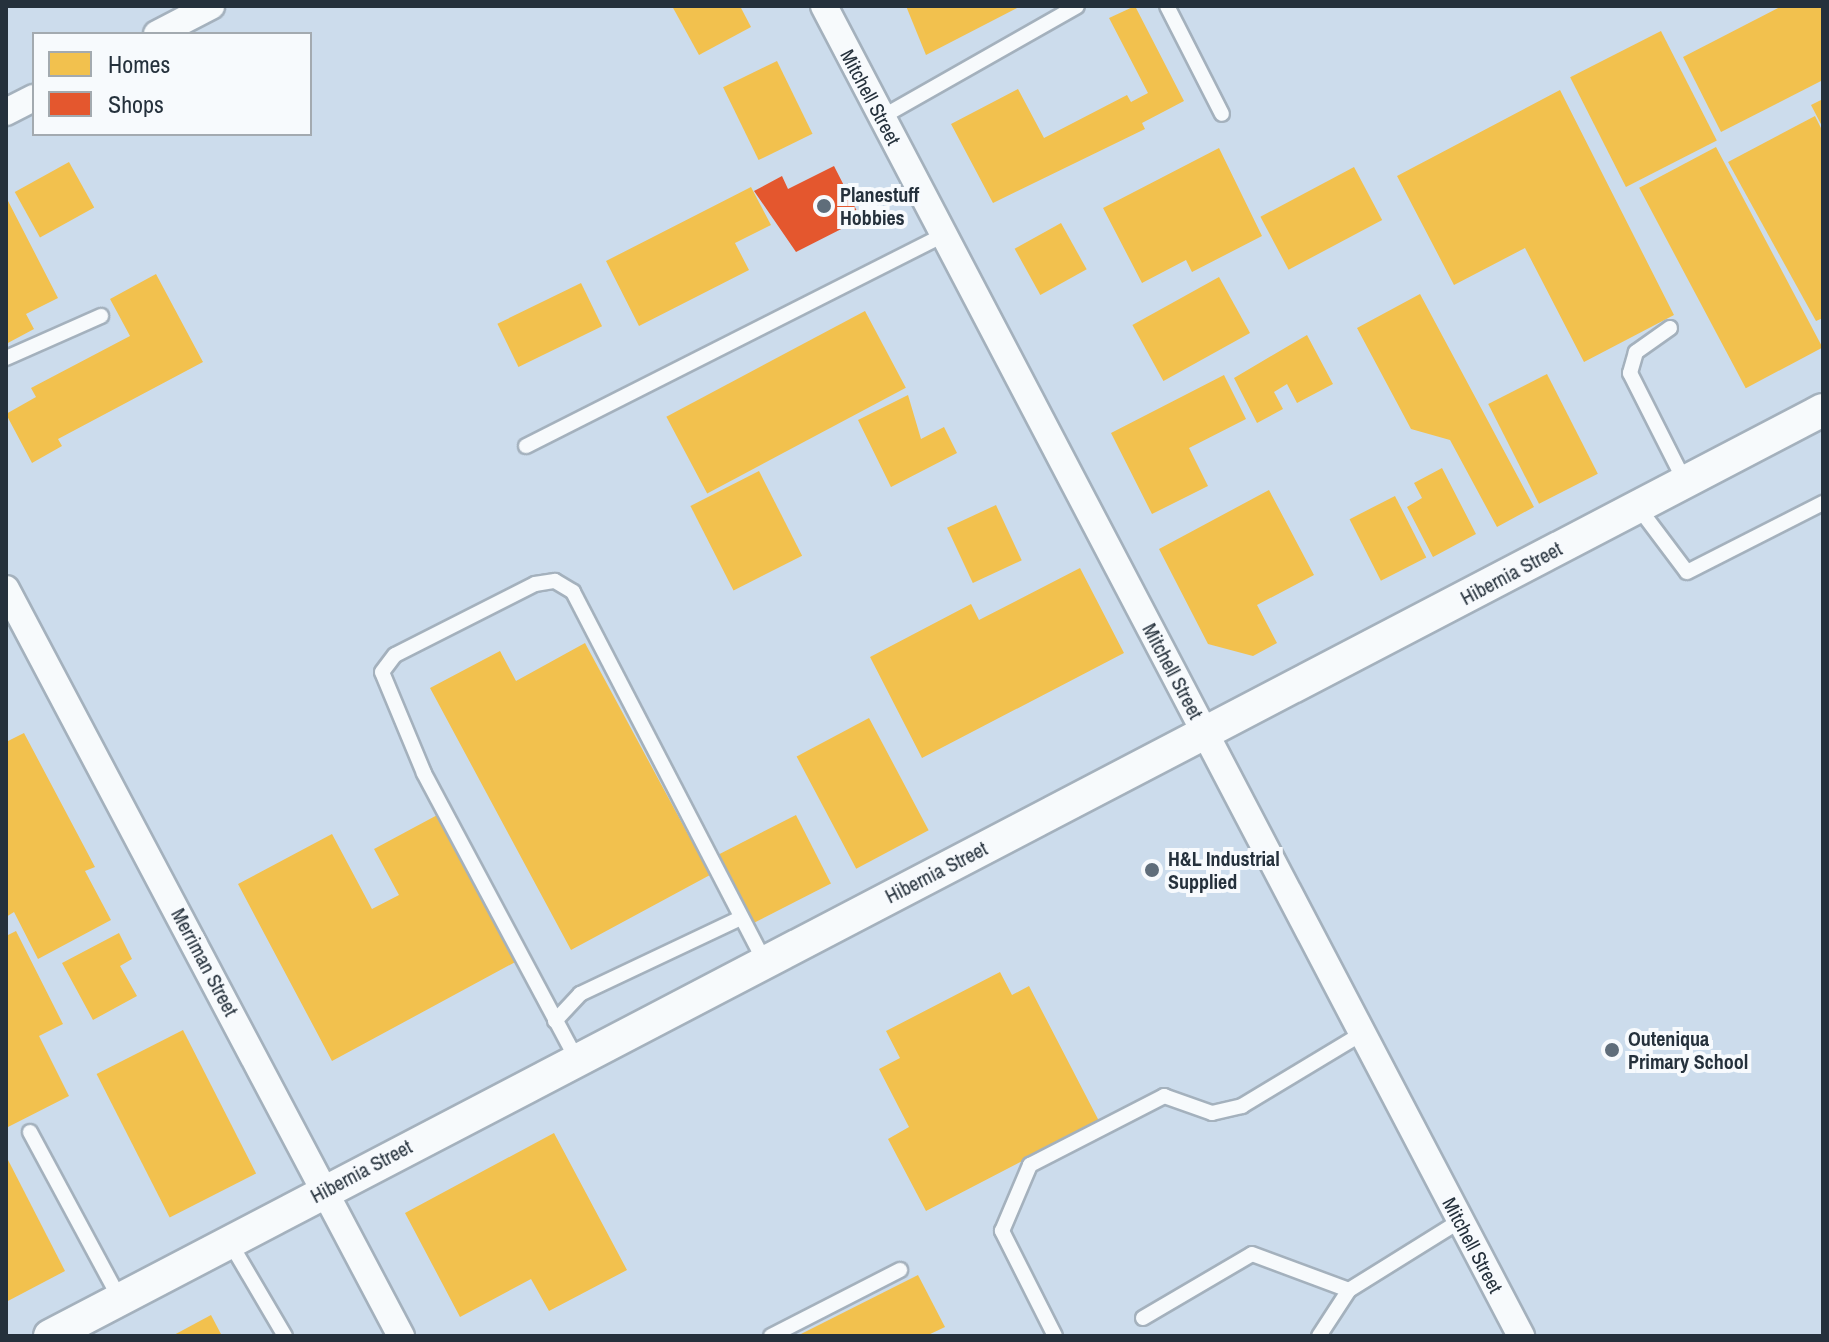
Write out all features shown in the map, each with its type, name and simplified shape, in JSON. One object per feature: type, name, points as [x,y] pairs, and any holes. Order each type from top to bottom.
[{"type":"street","points":[[161,32],[211,6]]},
{"type":"street","name":"Mitchell Street","points":[[824,6],[1521,1336]]},
{"type":"street","points":[[6,112],[32,99]]},
{"type":"street","name":"Hibernia Street","points":[[50,1336],[576,1058],[1823,410]]},
{"type":"street","name":"Merriman Street","points":[[6,589],[327,1189],[397,1334]]},
{"type":"lane","points":[[882,117],[1077,6]]},
{"type":"lane","points":[[1167,6],[1222,114]]},
{"type":"lane","points":[[526,446],[944,235]]},
{"type":"lane","points":[[6,358],[101,316]]},
{"type":"lane","points":[[1670,328],[1636,352],[1630,373],[1685,482]]},
{"type":"lane","points":[[1638,507],[1687,572],[1823,503]]},
{"type":"lane","points":[[576,1058],[424,773],[382,672],[395,655],[535,584],[555,581],[573,592],[764,961]]},
{"type":"lane","points":[[555,1021],[580,994],[741,918]]},
{"type":"lane","points":[[1055,1336],[1002,1231],[1030,1165],[1164,1096],[1212,1113],[1242,1106],[1363,1033]]},
{"type":"lane","points":[[30,1132],[120,1299]]},
{"type":"lane","points":[[1319,1336],[1349,1290],[1460,1221]]},
{"type":"lane","points":[[229,1241],[285,1336]]},
{"type":"lane","points":[[1143,1318],[1252,1254],[1349,1290]]},
{"type":"lane","points":[[771,1336],[900,1270]]},
{"type":"building: Homes","points":[[672,6],[740,6],[751,27],[699,55]]},
{"type":"building: Homes","points":[[906,6],[1021,6],[926,55]]},
{"type":"building: Homes","points":[[1135,6],[1184,101],[1142,123],[1145,129],[993,203],[951,124],[1018,89],[1044,138],[1127,95],[1131,102],[1148,93],[1109,18]]},
{"type":"building: Homes","points":[[1782,6],[1823,6],[1823,80],[1721,132],[1683,57]]},
{"type":"building: Homes","points":[[1661,31],[1717,141],[1626,187],[1570,77]]},
{"type":"building: Homes","points":[[777,61],[813,134],[759,160],[723,87]]},
{"type":"building: Homes","points":[[1560,90],[1674,315],[1584,362],[1525,248],[1454,285],[1397,176]]},
{"type":"building: Homes","points":[[1823,99],[1823,128],[1811,105]]},
{"type":"building: Homes","points":[[1815,116],[1823,132],[1823,318],[1816,321],[1728,162]]},
{"type":"building: Homes","points":[[1716,147],[1823,347],[1746,388],[1639,188]]},
{"type":"building: Homes","points":[[1219,148],[1262,236],[1192,272],[1186,260],[1142,283],[1103,208]]},
{"type":"building: Homes","points":[[69,162],[94,207],[40,238],[15,192]]},
{"type":"building: Homes","points":[[1354,167],[1382,220],[1289,270],[1260,217]]},
{"type":"building: Homes","points":[[751,187],[771,225],[735,243],[749,270],[639,326],[606,261]]},
{"type":"building: Homes","points":[[6,197],[58,298],[26,314],[34,329],[6,344]]},
{"type":"building: Homes","points":[[1061,223],[1087,269],[1040,295],[1015,249]]},
{"type":"building: Homes","points":[[156,274],[203,362],[58,439],[62,446],[32,463],[6,414],[36,397],[31,388],[130,336],[110,299]]},
{"type":"building: Homes","points":[[1219,277],[1250,333],[1163,381],[1132,325]]},
{"type":"building: Homes","points":[[581,283],[602,326],[518,367],[497,324]]},
{"type":"building: Homes","points":[[1420,294],[1534,507],[1497,527],[1450,440],[1411,429],[1357,328]]},
{"type":"building: Homes","points":[[865,311],[906,388],[707,493],[666,417]]},
{"type":"building: Homes","points":[[1307,335],[1333,384],[1297,403],[1287,384],[1274,392],[1283,409],[1257,423],[1234,378]]},
{"type":"building: Homes","points":[[1547,374],[1598,474],[1539,504],[1488,404]]},
{"type":"building: Homes","points":[[1224,375],[1246,419],[1189,448],[1208,486],[1152,514],[1111,433]]},
{"type":"building: Homes","points":[[908,395],[921,439],[944,427],[957,453],[891,487],[858,420]]},
{"type":"building: Homes","points":[[1442,468],[1476,534],[1433,557],[1407,507],[1422,498],[1414,483]]},
{"type":"building: Homes","points":[[759,471],[802,556],[734,591],[690,506]]},
{"type":"building: Homes","points":[[1269,490],[1314,575],[1257,605],[1277,643],[1253,656],[1208,644],[1159,549]]},
{"type":"building: Homes","points":[[1395,496],[1426,557],[1381,581],[1350,519]]},
{"type":"building: Homes","points":[[996,505],[1022,560],[973,583],[947,528]]},
{"type":"building: Homes","points":[[1080,568],[1124,653],[922,758],[870,657],[971,604],[979,620]]},
{"type":"building: Homes","points":[[585,643],[710,875],[571,950],[430,688],[500,651],[516,681]]},
{"type":"building: Homes","points":[[869,718],[929,830],[856,869],[797,756]]},
{"type":"building: Homes","points":[[24,733],[95,867],[85,871],[111,920],[38,959],[14,912],[6,917],[6,742]]},
{"type":"building: Homes","points":[[441,813],[519,960],[332,1061],[238,884],[332,834],[372,909],[399,895],[374,849]]},
{"type":"building: Homes","points":[[796,815],[831,884],[752,924],[717,855]]},
{"type":"building: Homes","points":[[16,931],[63,1024],[39,1036],[69,1096],[6,1128],[6,936]]},
{"type":"building: Homes","points":[[119,933],[132,959],[120,966],[137,996],[93,1020],[62,963]]},
{"type":"building: Homes","points":[[1000,972],[1012,995],[1029,986],[1099,1121],[926,1211],[888,1139],[909,1127],[879,1069],[900,1058],[886,1031]]},
{"type":"building: Homes","points":[[183,1030],[256,1173],[170,1217],[97,1074]]},
{"type":"building: Homes","points":[[554,1133],[627,1270],[549,1311],[531,1279],[460,1317],[405,1213]]},
{"type":"building: Homes","points":[[6,1156],[65,1271],[6,1302]]},
{"type":"building: Homes","points":[[918,1275],[945,1327],[926,1336],[797,1336]]},
{"type":"building: Homes","points":[[211,1315],[222,1336],[172,1336]]},
{"type":"building: Shops","points":[[834,166],[861,219],[796,252],[754,191],[782,176],[788,189]]},
{"type":"place","name":"Planestuff Hobbies","points":[[824,206]]},
{"type":"place","name":"H&L Industrial Supplied","points":[[1152,870]]},
{"type":"place","name":"Outeniqua Primary School","points":[[1612,1050]]}]
